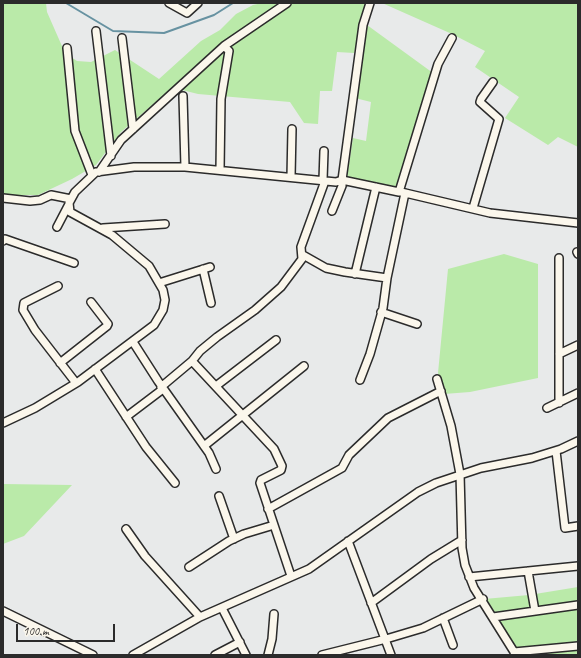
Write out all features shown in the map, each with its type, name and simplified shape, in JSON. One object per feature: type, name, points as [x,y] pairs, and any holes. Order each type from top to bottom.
[{"type":"street","points":[[169,3],[187,13],[198,3]]},
{"type":"street","points":[[100,172],[121,140],[224,46],[286,3]]},
{"type":"street","points":[[332,212],[342,186],[363,25],[370,3]]},
{"type":"street","points":[[96,31],[111,156]]},
{"type":"street","points":[[122,38],[133,129]]},
{"type":"street","points":[[360,380],[370,354],[382,312],[402,192],[438,64],[452,38]]},
{"type":"street","points":[[220,170],[221,99],[229,51],[224,46]]},
{"type":"street","points":[[67,48],[75,131],[92,175]]},
{"type":"street","points":[[473,208],[499,119],[480,102],[480,99],[493,82]]},
{"type":"street","points":[[183,96],[185,167]]},
{"type":"street","points":[[291,177],[292,129]]},
{"type":"street","points":[[324,151],[324,181],[301,247],[303,255],[326,268],[355,274],[387,278]]},
{"type":"street","points":[[57,227],[74,192],[92,175],[100,172],[134,167],[185,167],[324,181],[342,180],[402,192],[490,213],[578,223]]},
{"type":"street","points":[[355,274],[376,187]]},
{"type":"street","points":[[3,198],[35,200],[51,195],[70,201]]},
{"type":"street","points":[[3,423],[35,408],[76,383],[154,325],[163,310],[165,300],[159,283],[149,266],[103,228],[70,212],[70,201]]},
{"type":"street","points":[[103,228],[165,224]]},
{"type":"street","points":[[3,241],[5,239],[74,263]]},
{"type":"street","points":[[126,417],[162,388],[192,361],[200,351],[274,295],[303,255]]},
{"type":"street","points":[[559,258],[559,403]]},
{"type":"street","points":[[159,283],[207,268],[211,303]]},
{"type":"street","points":[[58,286],[24,304],[23,310],[35,330],[76,383]]},
{"type":"street","points":[[60,362],[107,326],[108,324],[91,302]]},
{"type":"street","points":[[382,312],[417,324]]},
{"type":"street","points":[[216,386],[276,340]]},
{"type":"street","points":[[133,342],[162,388],[209,453],[216,468]]},
{"type":"street","points":[[559,354],[578,345]]},
{"type":"street","points":[[192,361],[274,449],[282,466],[281,470],[261,480],[260,483],[291,576]]},
{"type":"street","points":[[204,446],[304,366]]},
{"type":"street","points":[[95,369],[146,447],[175,483]]},
{"type":"street","points":[[437,379],[451,426],[460,474],[463,555],[469,577],[515,654],[578,646]]},
{"type":"street","points":[[268,509],[342,468],[349,455],[388,418],[441,391]]},
{"type":"street","points":[[547,408],[578,393]]},
{"type":"street","points":[[133,655],[200,617],[309,569],[418,492],[460,474],[532,458],[556,451],[578,441]]},
{"type":"street","points":[[556,451],[565,528],[578,526]]},
{"type":"street","points":[[219,496],[234,539]]},
{"type":"street","points":[[189,567],[199,559],[234,539],[274,525]]},
{"type":"street","points":[[126,530],[145,556],[200,617]]},
{"type":"street","points":[[348,540],[391,655]]},
{"type":"street","points":[[371,603],[431,559],[462,540]]},
{"type":"street","points":[[469,577],[578,566]]},
{"type":"street","points":[[528,571],[536,611]]},
{"type":"street","points":[[322,655],[386,640],[423,628],[483,599]]},
{"type":"street","points":[[492,617],[578,605]]},
{"type":"street","points":[[222,608],[246,655]]},
{"type":"street","points":[[3,611],[93,655]]},
{"type":"street","points":[[268,655],[273,633],[274,614]]},
{"type":"street","points":[[443,618],[452,646]]},
{"type":"street","points":[[215,655],[240,642]]},
{"type":"green space","points":[[3,3],[46,3],[47,12],[65,53],[77,61],[91,62],[115,50],[159,79],[201,41],[220,30],[236,14],[253,5],[262,3],[367,3],[354,53],[337,52],[332,91],[320,91],[318,124],[304,123],[290,102],[198,94],[178,89],[166,93],[121,132],[96,165],[72,179],[38,195],[3,195]]},
{"type":"green space","points":[[382,3],[578,3],[578,147],[558,137],[548,145],[505,118],[519,97],[475,67],[485,51],[452,34]]},
{"type":"green space","points":[[367,25],[433,73],[397,187],[347,177],[353,138],[366,141],[371,102],[355,98]]},
{"type":"green space","points":[[504,254],[538,264],[538,378],[470,392],[444,394],[438,373],[448,269]]},
{"type":"green space","points":[[3,484],[72,485],[24,536],[3,544]]},
{"type":"green space","points":[[578,587],[578,655],[520,655],[484,599],[529,595]]},
{"type":"waterway","points":[[66,3],[113,31],[164,33],[214,15],[233,3]]}]
